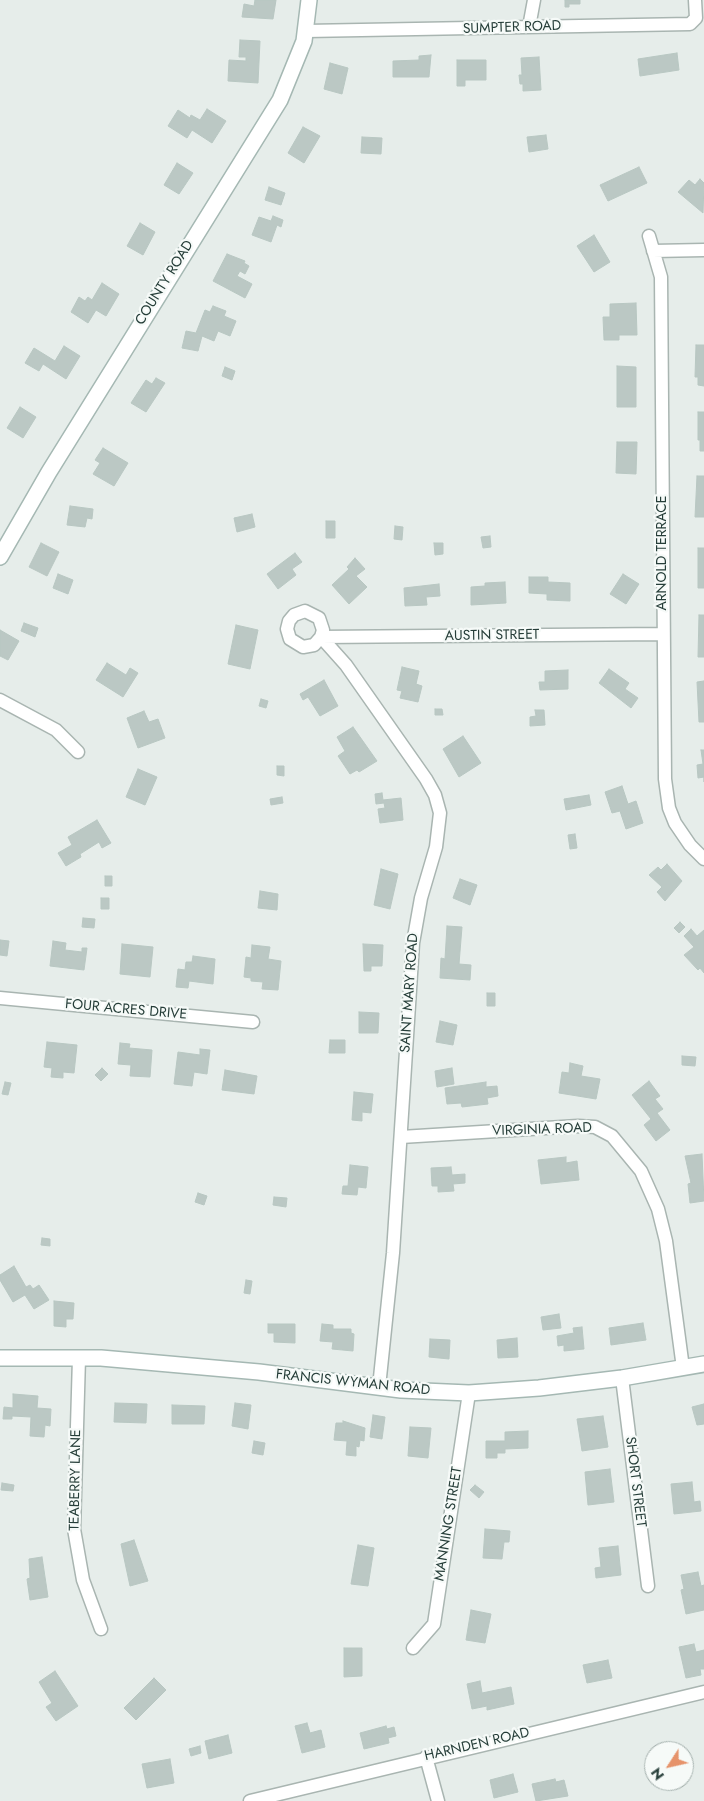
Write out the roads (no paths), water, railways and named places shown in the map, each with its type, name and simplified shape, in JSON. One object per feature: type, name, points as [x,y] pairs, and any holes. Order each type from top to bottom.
[{"type":"main road","name":"COUNTY ROAD","points":[[0,557],[48,472],[280,100],[299,57],[306,31],[309,0]]},
{"type":"main road","name":"FRANCIS WYMAN ROAD","points":[[0,1358],[79,1358],[213,1367],[379,1388],[469,1393],[539,1388],[622,1378],[704,1364]]},
{"type":"street","points":[[529,27],[534,0]]},
{"type":"street","name":"SUMPTER ROAD","points":[[306,31],[690,24],[695,19],[695,0]]},
{"type":"street","name":"ARNOLD TERRACE","points":[[649,236],[660,277],[665,779],[669,808],[680,831],[704,859]]},
{"type":"street","points":[[653,251],[704,250]]},
{"type":"street","name":"AUSTIN STREET","points":[[321,637],[663,634]]},
{"type":"street","name":"SAINT MARY ROAD","points":[[321,637],[346,665],[426,779],[435,795],[440,813],[436,847],[415,924],[393,1253],[379,1388]]},
{"type":"street","points":[[0,700],[56,730],[78,752]]},
{"type":"street","name":"FOUR ACRES DRIVE","points":[[0,998],[253,1022]]},
{"type":"street","name":"VIRGINIA ROAD","points":[[401,1137],[578,1126],[595,1127],[612,1136],[641,1171],[658,1208],[666,1241],[683,1368]]},
{"type":"street","name":"TEABERRY LANE","points":[[79,1358],[74,1529],[83,1580],[101,1629]]},
{"type":"street","name":"SHORT STREET","points":[[622,1378],[648,1586]]},
{"type":"street","name":"MANNING STREET","points":[[413,1648],[434,1624],[469,1393]]},
{"type":"street","name":"HARNDEN ROAD","points":[[250,1801],[426,1757],[704,1692]]},
{"type":"street","points":[[426,1757],[438,1801]]}]
